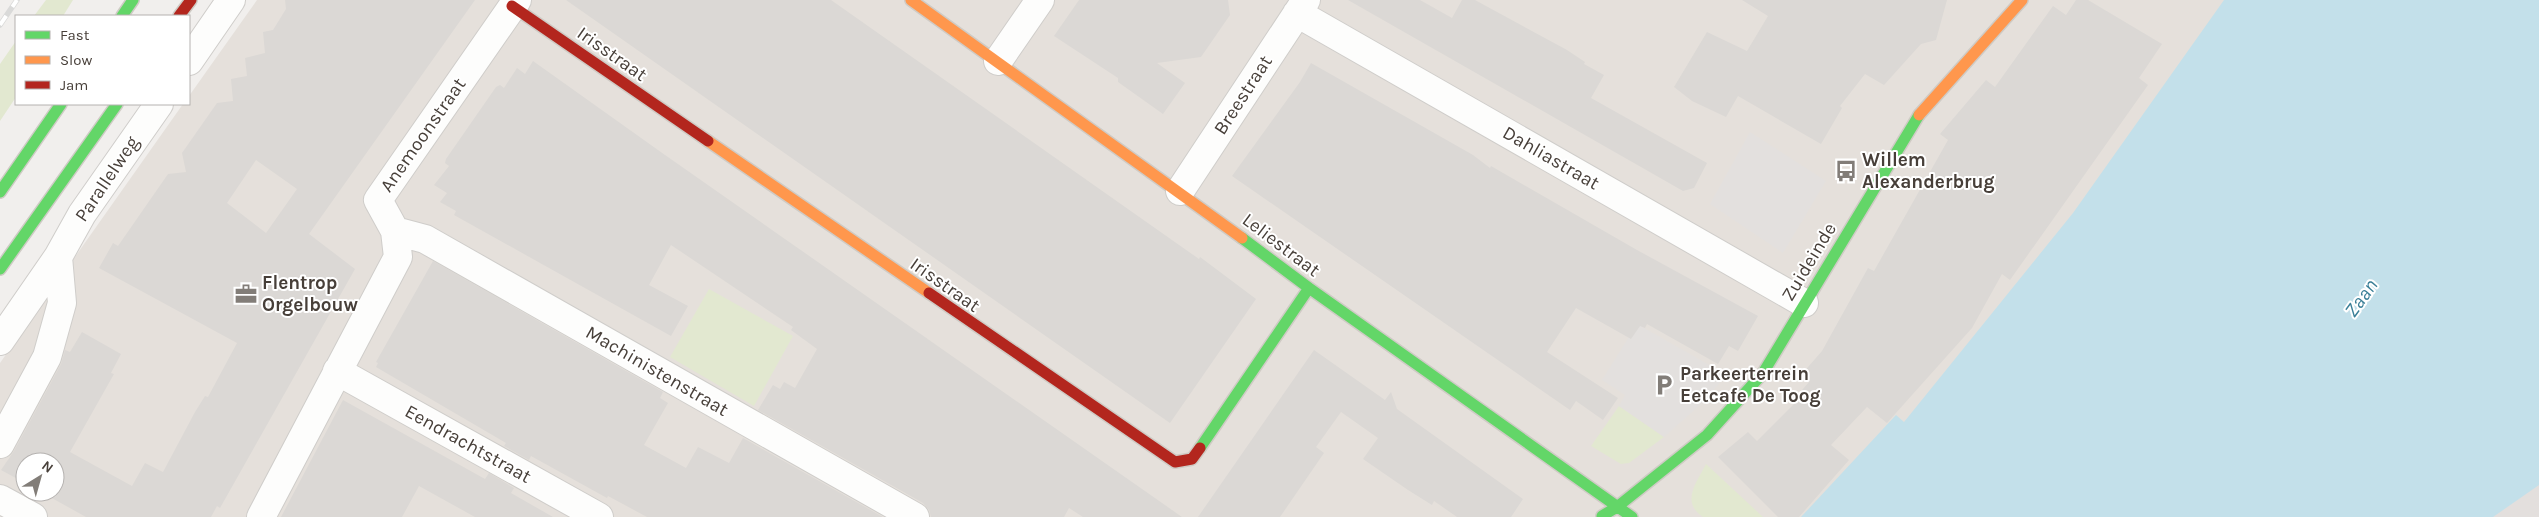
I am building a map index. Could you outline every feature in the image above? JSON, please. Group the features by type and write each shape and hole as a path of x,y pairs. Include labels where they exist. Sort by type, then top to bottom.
{"street":[{"path":"123,15 133,0"},
{"path":"180,15 191,0"},
{"path":"190,60 231,0"},
{"name":"Leliestraat","path":"911,0 1180,191 1308,288 1632,517"},
{"path":"998,61 1040,0"},
{"name":"Zuideinde","path":"1601,517 1617,508 1716,426 1763,374 1916,118 2022,0"},
{"name":"Anemoonstraat","path":"261,517 398,257 395,232 378,200 514,3"},
{"name":"Irisstraat","path":"514,3 1174,462 1184,462 1192,458 1308,288"},
{"name":"Dahliastraat","path":"1302,6 1804,303"},
{"name":"Breestraat","path":"1180,191 1302,6"},
{"path":"0,192 61,105"},
{"path":"0,269 116,105"},
{"name":"Parallelweg","path":"0,342 58,256 82,214 158,105"},
{"name":"Machinistenstraat","path":"395,232 425,239 915,517"},
{"path":"0,444 47,356 62,303 58,256"},
{"name":"Eendrachtstraat","path":"337,371 599,517"},
{"path":"0,499 33,517"}],"shaded area":[{"path":"257,0 2539,0 2476,517 0,517 0,363 182,105 190,105 190,95"},
{"path":"1750,132 1826,181 1783,253 1710,204"},
{"name":"Parkeerterrein Eetcafe De Toog","path":"1637,324 1727,375 1699,406 1664,437 1619,406 1625,395 1602,380"},
{"path":"2539,473 2539,517 2476,517"}],"green space":[{"path":"46,0 73,0 64,15 35,15"},
{"path":"15,42 15,98 0,121 0,64"},
{"path":"709,289 793,336 754,406 670,357"},
{"path":"1619,406 1664,437 1629,463 1621,464 1591,446"},
{"path":"1706,464 1763,517 1703,517 1696,511 1692,505 1692,492"}],"water":[{"name":"Zaan","path":"2224,0 2539,0 2539,485 2493,517 1801,517 1896,415 1904,422 2073,213"}],"building":[{"path":"285,0 475,0 309,234 355,269 220,508 217,506 211,517 86,517 59,502 65,502 65,452 15,452 15,478 1,470 14,451 61,364 65,350 70,352 82,332 121,354 111,373 114,374 70,452 132,486 145,463 163,472 195,412 205,396 208,397 237,343 99,268 113,243 118,246 168,174 186,172 182,153 217,103 233,101 231,79 247,76 245,58 265,53 263,32 273,30 286,9","holes":["256,160 297,189 266,233 227,203"]},
{"path":"566,0 831,0 1199,259 1200,257 1256,299 1170,423"},
{"path":"1079,0 1228,0 1230,15 1201,57 1157,63 1185,83 1163,114 1118,82 1118,78 1054,36"},
{"path":"1348,0 1420,0 1452,18 1462,0 1475,0 1567,50 1585,62 1584,64 1604,75 1591,98 1707,163 1694,188 1683,191"},
{"path":"1742,0 1947,0 1936,40 1921,44 1884,85 1865,74 1840,106 1842,108 1821,144 1738,96 1726,117 1692,101 1674,87 1707,32 1747,51 1768,16"},
{"path":"2076,0 2088,0 2162,44 2139,78 2148,85 2010,280 2002,274 1972,328 1887,423 1867,407 1831,445 1849,460 1799,517 1778,517 1718,457 1748,432 1757,441 1796,402 1798,399 1796,397 1809,382 1801,375 1822,351 1868,268 1874,271 1948,140 1940,134 1986,80 1995,87 2053,6 2066,15"},
{"path":"533,61 1182,517 1083,517 1069,508 1064,517 931,517 929,510 923,503 758,410 773,385 780,389 784,382 795,388 817,349 791,330 793,327 671,245 649,285 688,306 671,336 454,215 456,211 440,202 447,193 434,185 449,166 445,163 446,159 496,87 500,85 504,88 517,68 525,74"},
{"path":"1311,63 1473,155 1490,168 1491,166 1637,250 1758,316 1738,351 1729,346 1718,364 1647,324 1645,328 1640,326 1631,339 1576,308 1547,352 1618,398 1603,420 1576,401 1570,410 1232,176 1300,82"},
{"path":"433,261 663,392 660,398 668,403 644,445 686,468 698,447 729,463 743,438 883,517 647,517 608,496 607,498 531,456 529,460 504,446 506,443 376,367 378,363 376,362"},
{"path":"1314,350 1385,400 1391,392 1397,409 1523,499 1511,517 1457,517 1434,501 1432,505 1363,459 1378,438 1341,412 1316,447 1324,453 1280,517 1198,517"},
{"path":"343,400 485,479 489,473 514,488 511,493 553,517 475,517 419,486 402,517 281,517"}],"railway":[{"path":"0,25 17,0"}],"traffic: fast":[{"path":"123,15 133,0"},
{"path":"0,192 60,105"},
{"path":"0,269 116,105"},
{"path":"1602,516 1617,507 1707,435 1763,373 1919,115"},
{"path":"1242,238 1309,288 1632,517"},
{"path":"1200,448 1309,288"}],"traffic: slow":[{"path":"911,0 1242,238"},
{"path":"1919,115 2022,0"},
{"path":"708,141 929,293"}],"traffic: jam":[{"path":"180,15 191,0"},
{"path":"512,6 708,141"},
{"path":"929,293 1175,462 1192,459 1200,448"}],"place":[{"name":"Willem Alexanderbrug","path":"1846,171"},
{"name":"Flentrop Orgelbouw","path":"246,294"},
{"name":"Parkeerterrein Eetcafe De Toog","path":"1664,385"}]}
